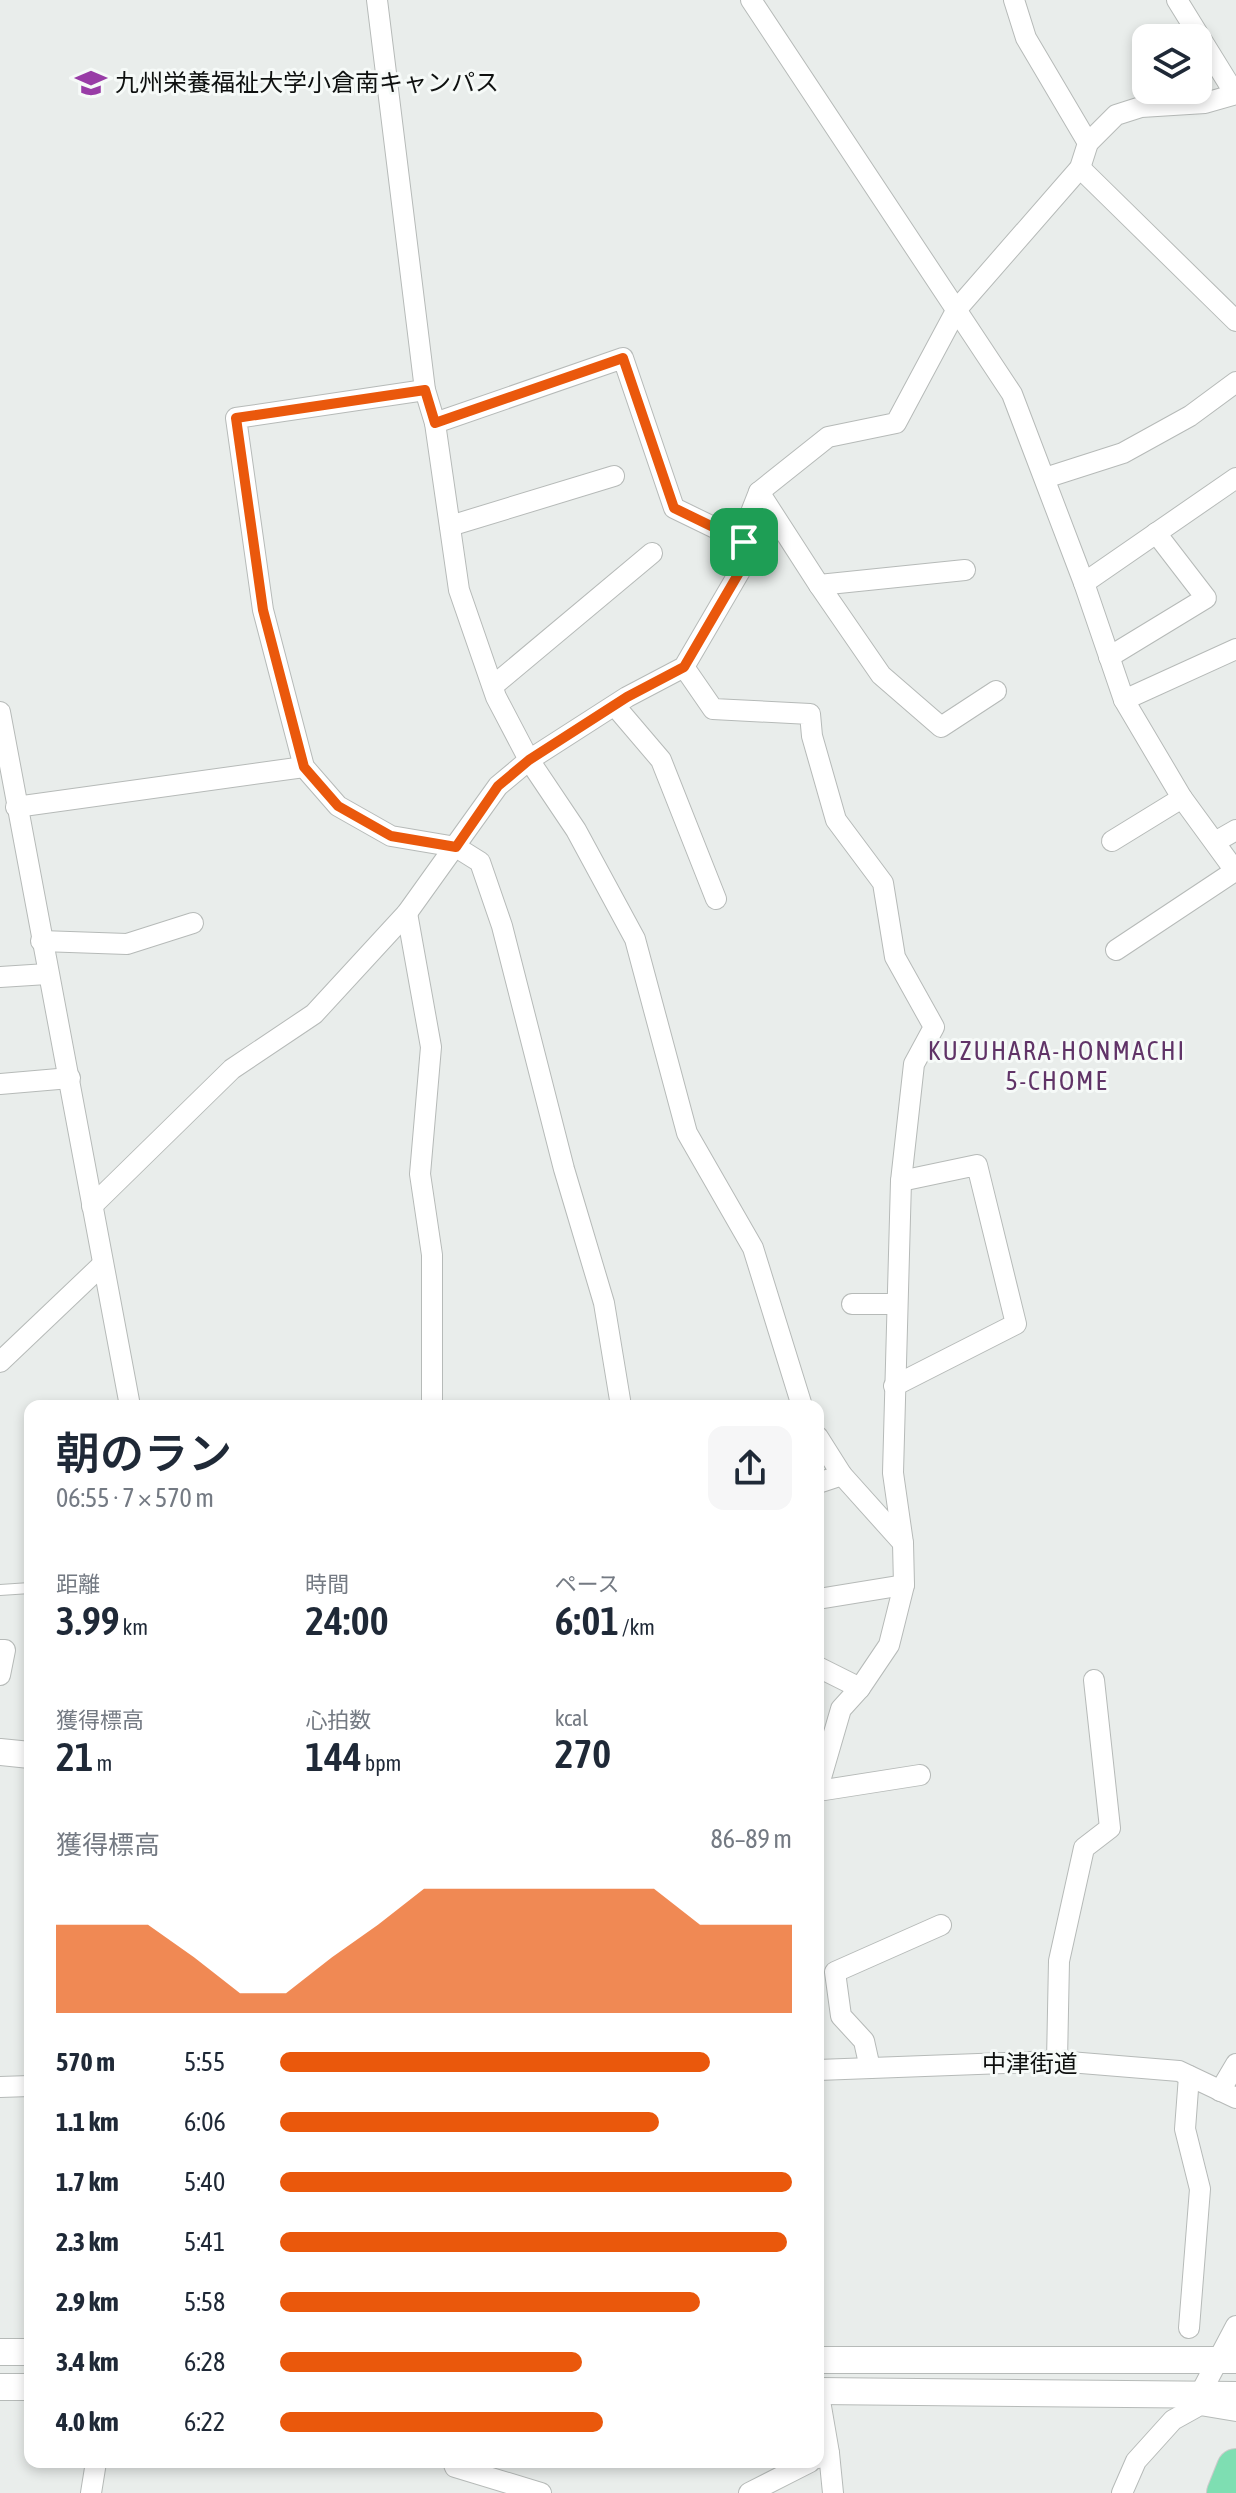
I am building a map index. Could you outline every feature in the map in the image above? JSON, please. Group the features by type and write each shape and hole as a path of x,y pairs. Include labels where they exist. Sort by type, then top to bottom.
{"highway":[{"path":"1226,2493 1236,2468"}],"street":[{"path":"377,0 425,390 435,423 459,590 493,686 529,760 576,830 635,939 687,1133 753,1248 800,1400"},
{"path":"751,0 1012,394 1084,583 1124,700 1182,798 1236,871 1116,950"},
{"path":"1014,0 1026,38 1088,143"},
{"path":"92,1206 232,1069 314,1014 407,913 498,786 529,760 684,667 740,571 746,525 759,492 828,437 896,423 957,309 1080,168 1088,143 1116,115 1141,107 1205,103 1236,94 1177,0"},
{"path":"1080,168 1236,321"},
{"path":"435,423 623,358 674,508 744,542"},
{"path":"1045,478 1123,453 1190,416 1236,382"},
{"path":"425,390 236,418 263,610 304,767 338,806 391,836 456,847 480,862 502,926 564,1169 604,1303 620,1400"},
{"path":"450,526 614,476"},
{"path":"1084,583 1236,478"},
{"path":"759,492 881,675 941,727 996,691"},
{"path":"1109,657 1206,598 1156,533"},
{"path":"493,686 652,553"},
{"path":"819,585 965,570"},
{"path":"1124,700 1236,649"},
{"path":"684,667 713,709 810,714 812,736 836,820 883,883 895,957 934,1027 914,1064 901,1181 893,1473 903,1543 904,1585 889,1645 860,1688 841,1709 824,1769"},
{"path":"615,706 661,760 716,899"},
{"path":"0,712 129,1400"},
{"path":"16,807 304,767"},
{"path":"1112,841 1182,798"},
{"path":"1215,842 1236,830"},
{"path":"407,913 431,1047 420,1174 432,1255 432,1400"},
{"path":"41,941 127,944 193,923"},
{"path":"0,977 47,974"},
{"path":"0,1084 70,1078"},
{"path":"894,1386 1016,1324 977,1165 901,1181"},
{"path":"0,1362 102,1265"},
{"path":"852,1304 897,1304"},
{"path":"824,1446 842,1475 903,1543"},
{"path":"824,1481 842,1475"},
{"path":"824,1598 904,1585"},
{"path":"0,1650 5,1650 0,1675"},
{"path":"824,1670 860,1688"},
{"path":"1057,2061 1059,1961 1084,1848 1110,1828 1094,1680"},
{"path":"0,1752 24,1754"},
{"path":"824,1789 920,1775"},
{"path":"870,2068 864,2041 841,2016 835,1972 941,1925"},
{"name":"中津街道","path":"824,2070 1057,2061 1179,2071 1228,2094"},
{"path":"1228,2094 1236,2064"},
{"path":"1189,2076 1185,2129 1200,2189 1189,2328"},
{"path":"0,2087 24,2086"},
{"path":"1122,2493 1136,2461 1173,2420 1200,2401 1226,2360 1236,2326"},
{"path":"0,2352 24,2352"},
{"path":"824,2360 1226,2360"},
{"path":"0,2387 24,2387"},
{"path":"824,2390 1200,2401 1236,2395"},
{"path":"1200,2401 1236,2411"},
{"path":"91,2493 95,2468"},
{"path":"458,2468 541,2493"},
{"path":"749,2493 799,2468"},
{"path":"823,2468 833,2493"}],"lane":[{"path":"0,1590 24,1588"}],"place":[{"name":"九州栄養福祉大学小倉南キャンパス","path":"91,83"}],"district":[{"name":"KUZUHARA-HONMACHI 5-CHOME","path":"1057,1066"}],"route":[{"path":"623,358 674,508 744,542 740,571 684,667 627,697 529,760 498,786 456,847 391,836 338,806 304,767 263,610 236,418 425,390 435,423 623,358"}]}
